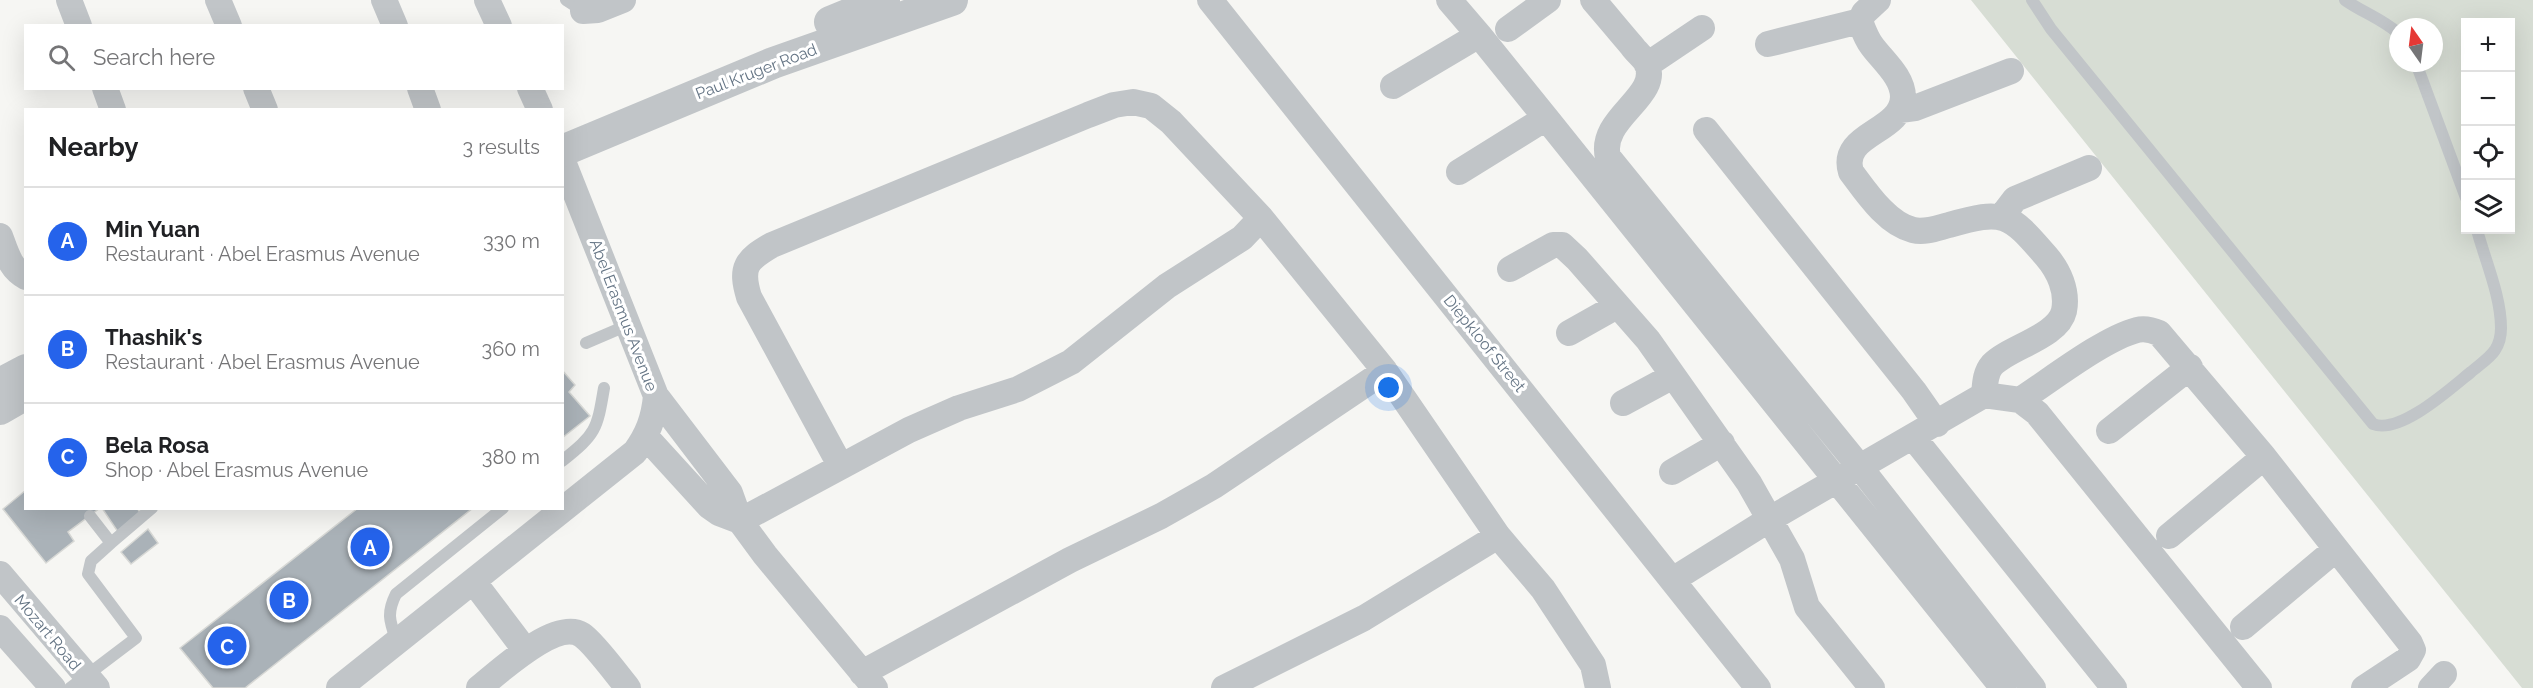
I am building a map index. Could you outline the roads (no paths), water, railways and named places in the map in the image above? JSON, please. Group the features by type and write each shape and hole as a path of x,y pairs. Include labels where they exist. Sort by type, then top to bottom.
{"street":[{"path":"69,0 78,24"},
{"path":"218,0 228,24"},
{"path":"384,0 393,24"},
{"path":"487,0 498,24"},
{"path":"574,5 598,10 623,0"},
{"name":"Paul Kruger Road","path":"564,131 884,0"},
{"name":"Paul Kruger Road","path":"564,150 773,63 952,0"},
{"name":"Diepkloof Street","path":"1210,0 1674,579 1758,688"},
{"path":"1449,0 1479,34 2003,688"},
{"path":"1508,29 1548,0"},
{"path":"1593,0 1647,65 1648,81 1643,91 1608,135 1605,146 1608,157 1859,466 2033,688"},
{"path":"1768,44 1860,21 1864,13 1878,0"},
{"path":"1860,21 1872,45 1897,79 1903,96 1900,110 1892,120 1852,150 1849,164 1851,172 1864,190 1896,223 1913,230 1931,230 1987,215 2002,216 2019,227 2051,262 2066,296 2064,314 2052,327 1992,365 1986,376 1984,395"},
{"path":"1647,65 1702,28"},
{"path":"1393,86 1479,34"},
{"path":"1900,110 1915,108 2011,71"},
{"path":"106,90 112,108"},
{"path":"257,90 264,108"},
{"path":"421,90 427,108"},
{"path":"531,90 539,108"},
{"path":"840,465 749,297 744,282 749,260 758,253 1114,105 1133,102 1151,106 1171,122 1261,218 1385,371 1498,536 1543,589 1593,665 1598,688"},
{"path":"1459,172 1546,118"},
{"path":"1706,130 1914,391 1937,424"},
{"name":"Abel Erasmus Avenue","path":"564,164 656,396 654,417 646,437 635,452 564,509"},
{"path":"2002,216 2015,199 2089,168"},
{"path":"740,521 840,465 909,430 959,408 1018,389 1071,362 1167,286 1242,238 1261,218"},
{"path":"0,236 10,262 17,272 24,276"},
{"path":"1510,269 1553,245 1562,245 1648,340 1722,443 1770,519 1792,560 1807,607 1872,688"},
{"path":"1569,333 1617,306"},
{"path":"2020,400 2114,339 2138,330 2150,329 2159,333 2264,457 2410,644 2413,650 2408,659 2364,688"},
{"path":"2109,431 2190,368"},
{"path":"656,396 730,493 740,521 765,555 868,680 1070,560 1161,516 1214,486 1385,371"},
{"path":"10,402 24,374"},
{"path":"1623,403 1673,376"},
{"path":"1674,579 1770,519 1838,481 1859,466 1937,424 1984,395 2020,400 2037,412 2259,688"},
{"path":"646,437 709,506 719,513 740,521"},
{"path":"1913,437 2114,688"},
{"path":"1672,472 1722,443"},
{"path":"2169,536 2264,457"},
{"name":"Abel Erasmus Avenue","path":"339,688 562,510"},
{"path":"1224,688 1364,618 1498,536"},
{"path":"2243,627 2336,549"},
{"name":"Mozart Road","path":"0,574 84,684"},
{"path":"473,581 526,651"},
{"name":"Mozart Road","path":"0,628 53,688"},
{"path":"478,688 526,651 556,633 570,630 582,635 628,688"}],"lane":[{"path":"2032,0 2051,29 2373,424 2378,426 2389,424 2406,418 2427,406 2494,352 2498,345 2501,328 2498,308 2478,234"},
{"path":"2345,0 2389,25"},
{"path":"2419,72 2461,184"},
{"path":"586,343 628,325"},
{"path":"564,459 589,440 599,419 604,388"},
{"path":"84,684 136,638 88,574 91,561 150,510"},
{"path":"397,642 389,618 390,604 396,594 501,510"},
{"path":"90,516 111,543"}],"place":[{"name":"Min Yuan","path":"370,547"},
{"name":"Thashik's","path":"289,600"},
{"name":"Bela Rosa","path":"227,646"}]}
